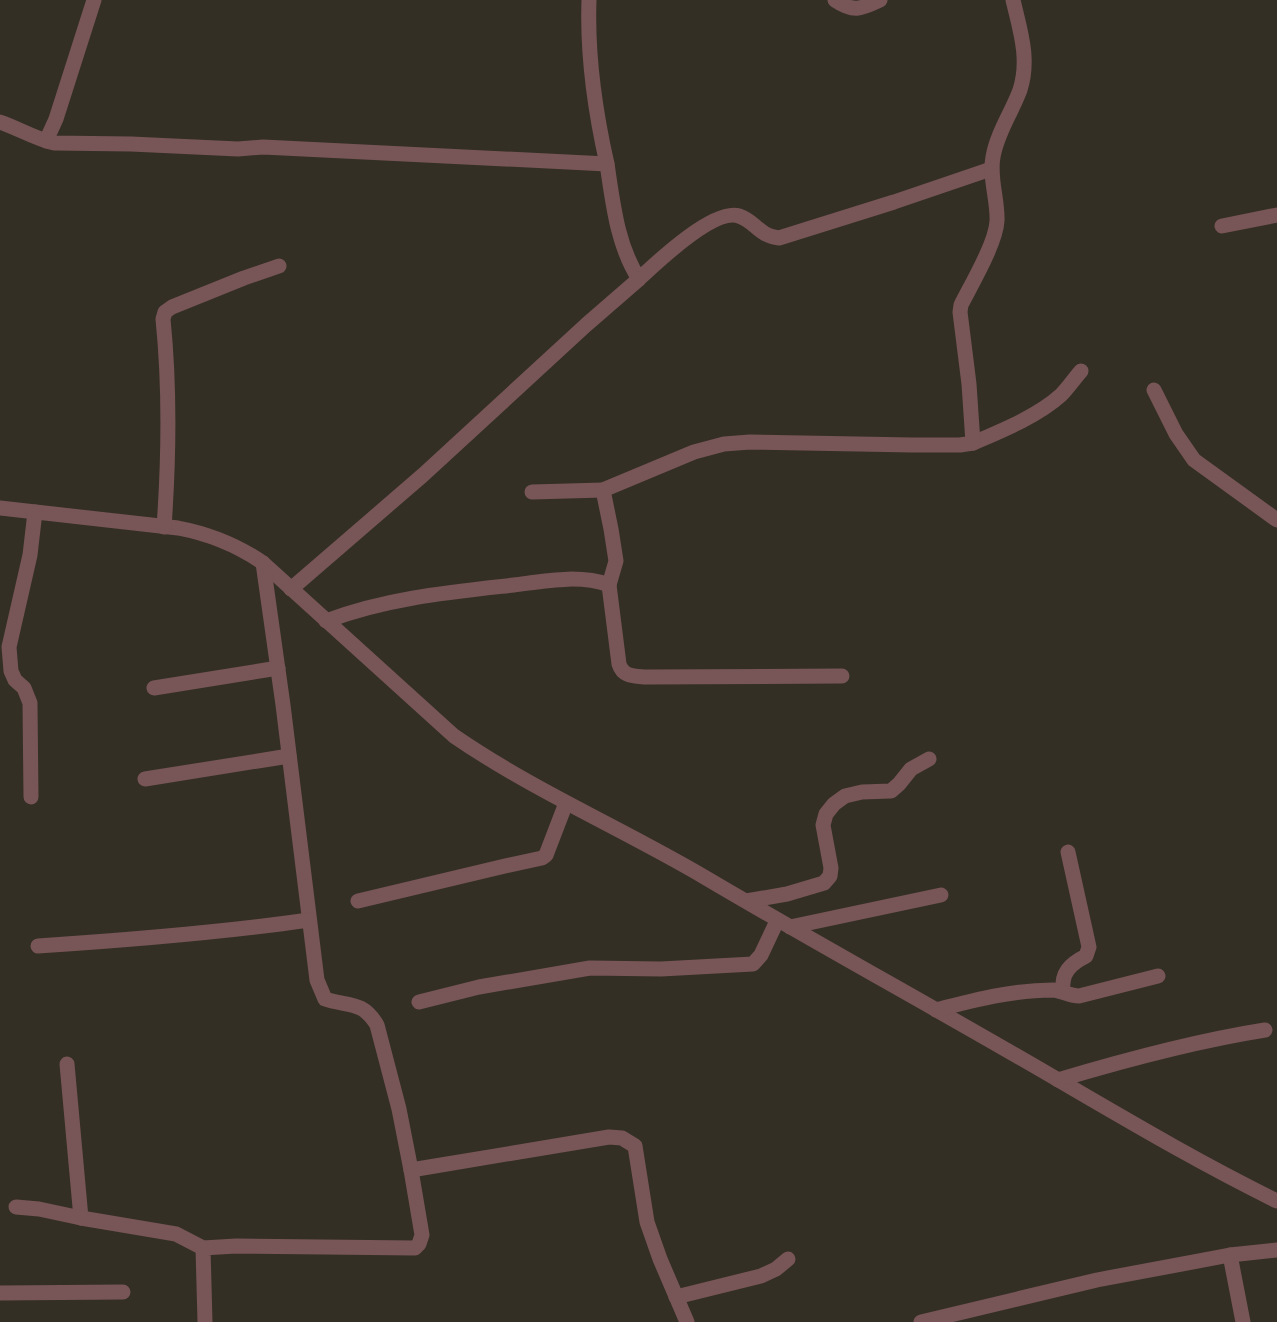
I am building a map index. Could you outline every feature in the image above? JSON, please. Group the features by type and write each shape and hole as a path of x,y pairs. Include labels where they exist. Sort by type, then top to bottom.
{"street":[{"path":"46,141 56,119 94,0"},
{"path":"589,0 592,72 600,132 615,216 626,255 639,279"},
{"path":"835,0 851,9 860,9 880,0"},
{"path":"973,443 969,384 960,312 961,305 989,247 996,226 997,220 991,169 995,149 1020,90 1025,70 1024,48 1013,0"},
{"path":"0,122 46,141 65,143 238,149 263,147 607,164"},
{"path":"291,589 430,469 586,325 682,241 702,228 724,217 740,216 768,237 779,238 991,169"},
{"path":"1222,226 1277,215"},
{"path":"164,527 168,446 165,312 172,307 279,266"},
{"path":"532,492 603,490 694,452 724,444 750,442 960,445 973,443 997,433 1044,407 1061,394 1081,371"},
{"path":"1154,390 1176,434 1194,460 1277,520"},
{"path":"603,490 616,561 609,585 619,664 621,670 626,674 646,677 842,676"},
{"path":"0,508 198,532 217,538 247,552 264,563 454,736 481,754 566,803 674,859 783,924 1197,1160 1277,1201"},
{"path":"31,797 30,703 24,688 14,680 9,661 9,648 30,555 35,512"},
{"path":"16,1207 39,1209 176,1234 203,1248 236,1246 415,1248 419,1244 422,1235 412,1170 399,1108 377,1025 371,1015 362,1008 334,1002 325,998 321,993 317,980 264,563"},
{"path":"326,621 354,610 493,587 567,579 598,580 609,585"},
{"path":"154,688 278,668"},
{"path":"145,779 289,756"},
{"path":"746,901 787,894 827,881 831,868 823,825 826,814 834,804 845,796 862,792 891,791 911,769 929,759"},
{"path":"358,901 542,858 546,855 566,803"},
{"path":"1063,991 1062,982 1068,968 1086,956 1089,947 1068,852"},
{"path":"419,1002 480,987 590,968 661,970 753,964 783,924 941,896"},
{"path":"38,946 149,938 252,928 309,920"},
{"path":"936,1010 981,998 1018,992 1063,991 1073,996 1079,996 1158,976"},
{"path":"1058,1080 1219,1038 1265,1030"},
{"path":"67,1064 81,1218"},
{"path":"412,1170 609,1137 628,1140 635,1146 637,1152 647,1222 660,1259 687,1322"},
{"path":"203,1248 205,1322"},
{"path":"920,1322 982,1315 1097,1280 1230,1254 1277,1250"},
{"path":"1230,1254 1244,1322"},
{"path":"676,1297 761,1276 776,1269 788,1259"},
{"path":"0,1293 123,1292"}]}
